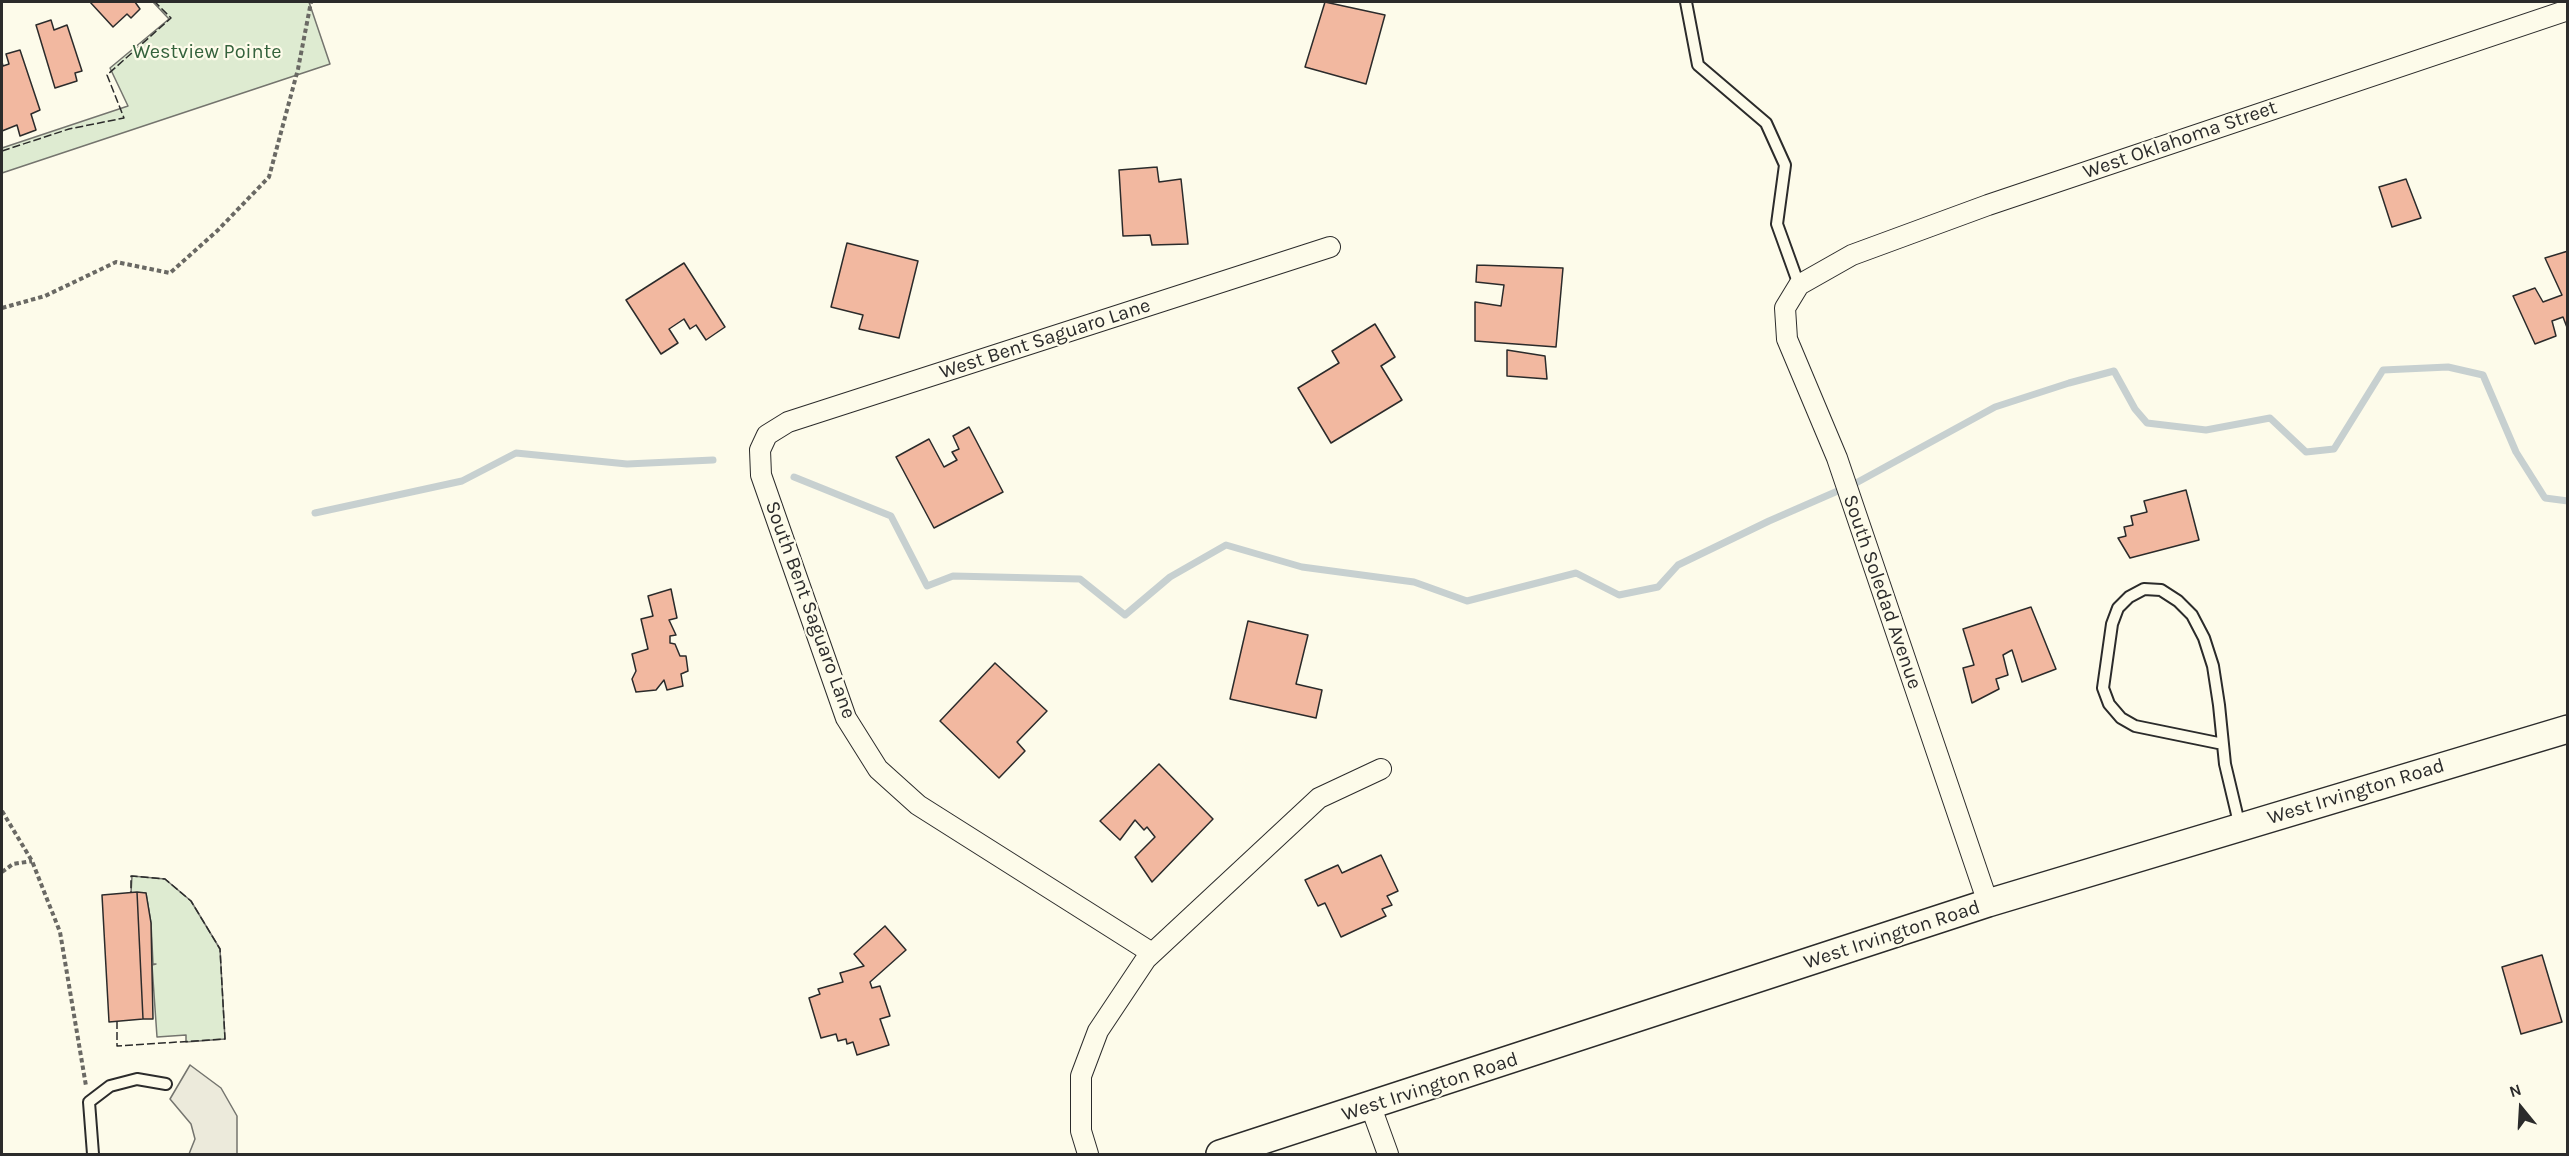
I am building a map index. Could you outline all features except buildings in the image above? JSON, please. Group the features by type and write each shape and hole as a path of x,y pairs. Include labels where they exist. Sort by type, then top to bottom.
{"main road":[{"name":"West Irvington Road","path":"1220,1155 1988,903 2568,729"}],"street":[{"name":"West Oklahoma Street","path":"1799,285 1852,255 1988,205 2568,10"},
{"name":"West Bent Saguaro Lane","path":"764,440 788,422 1330,247"},
{"name":"South Soledad Avenue","path":"1799,285 1785,308 1787,339 1837,458 1988,903"},
{"name":"South Bent Saguaro Lane","path":"764,440 759,462 765,485 846,718 878,769 918,806 1152,953"},
{"path":"1089,1155 1081,1131 1081,1076 1098,1031 1152,953 1319,798 1381,770"},
{"path":"1371,1107 1388,1155"}],"lane":[{"path":"1686,2 1698,65 1766,123 1785,165 1777,224 1799,285"},
{"path":"2223,744 2134,726 2121,718 2109,704 2103,688 2112,624 2118,608 2129,597 2144,589 2161,590 2178,601 2192,615 2204,638 2213,666 2223,744 2240,827"},
{"path":"93,1155 89,1102 110,1086 137,1079 166,1084"}],"path":[{"path":"2,308 45,296 116,262 170,273 218,230 269,177 298,69 311,2"},
{"path":"2,811 32,861 60,932 89,1102"},
{"path":"2,872 13,864 32,861"}],"green space":[{"name":"Westview Pointe","path":"153,2 309,2 330,64 2,173 2,148 128,106 110,68 169,19"},
{"path":"132,876 165,879 191,901 220,949 225,1039 186,1042 186,1035 157,1037 152,965 156,964 153,964 151,923 146,893 131,893"}],"shaded area":[{"path":"190,1065 221,1088 237,1116 237,1154 189,1154 195,1139 191,1124 170,1099"}],"waterway":[{"path":"794,477 891,516 927,586 953,576 1080,579 1125,615 1170,577 1226,545 1302,567 1414,582 1467,601 1576,573 1619,595 1658,587 1678,565 1769,521 1856,483 1995,407 2114,371 2135,409 2147,423 2206,430 2270,418 2306,452 2334,449 2383,370 2448,367 2483,375 2516,452 2545,498 2568,501"},
{"path":"315,513 462,481 516,453 627,464 713,460"}],"fence":[{"path":"2,151 69,129 124,118 107,75 171,18 155,2"},
{"path":"117,1021 117,1046 225,1039 220,949 191,901 165,879 131,876 131,893"}]}
